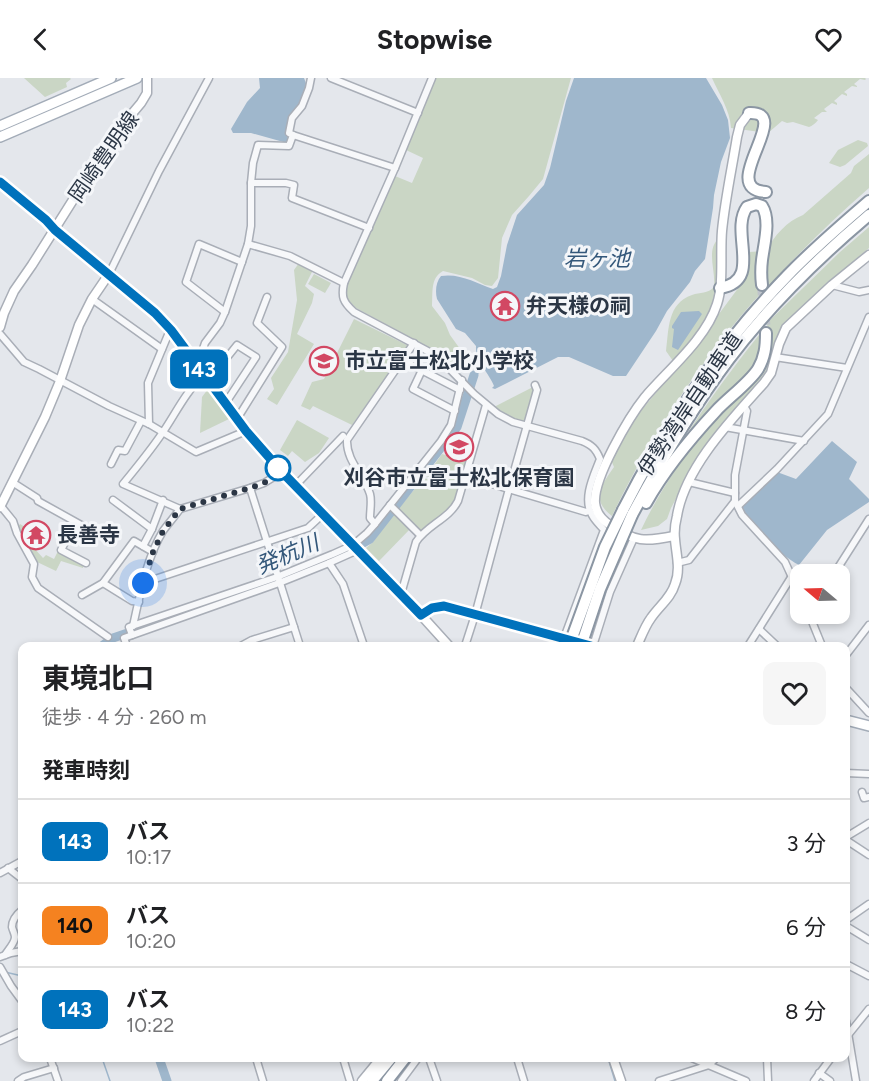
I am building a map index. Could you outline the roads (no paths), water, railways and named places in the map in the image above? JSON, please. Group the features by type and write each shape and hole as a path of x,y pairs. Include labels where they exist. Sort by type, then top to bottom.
{"highway":[{"path":"749,113 758,114 764,124 762,137 748,174 749,183 763,189"},
{"path":"787,276 821,237 869,194"},
{"name":"伊勢湾岸自動車道","path":"588,642 604,579 631,514 641,474 661,439 703,378 748,320 787,276 869,201"},
{"path":"720,288 736,283 741,275 743,265 742,218 747,207 756,204 762,206 765,212 766,237 762,260 762,285"},
{"name":"伊勢湾岸自動車道","path":"565,642 606,548 631,514 671,445 729,359 802,277 869,215"},
{"path":"631,514 717,409 756,373 763,359 766,333"},
{"path":"372,1081 388,1062"},
{"path":"387,1081 402,1062"}],"main road":[{"path":"0,126 111,78"},
{"path":"0,137 137,78"},
{"path":"0,182 155,313 171,330 246,431 282,472 421,615 432,608 444,606 558,642"},
{"path":"850,721 869,726"}],"street":[{"name":"岡崎豊明線","path":"0,327 14,291 120,128 147,93 147,78"},
{"path":"108,637 38,588 32,577 33,564 13,521 0,506 45,417 79,325 92,299 109,274 159,171 209,78"},
{"path":"197,366 205,343 225,312 248,244 251,226 253,163 258,145 290,146 292,135 289,133 292,118 302,106 311,78"},
{"path":"331,78 418,113"},
{"path":"432,78 341,293 345,304 354,312 437,356 486,405 513,422 582,441 592,446 600,459 588,495 588,504 597,523 604,531 565,642"},
{"path":"674,536 652,541 633,538 621,532 600,516 595,506 597,485 615,445 645,397 689,349 710,320 717,305 720,288 722,230 735,148 740,125 749,113"},
{"path":"292,135 395,168"},
{"path":"251,183 294,185 292,198 369,228"},
{"path":"225,312 186,282 195,254 199,244 242,262"},
{"path":"248,244 290,256 344,283"},
{"path":"639,642 651,617 674,588 678,570 674,536 678,512 689,482 712,442 771,373 778,344 786,328 832,285 869,255"},
{"path":"832,285 859,292 869,290"},
{"path":"237,419 282,347 257,323 267,297"},
{"path":"92,299 162,349"},
{"path":"677,563 689,560 736,504 777,469 828,414 869,317"},
{"path":"149,424 148,383 171,330"},
{"path":"0,334 24,362 149,424 196,452 246,431"},
{"path":"375,524 370,518 371,496 346,449 347,440 414,343"},
{"path":"214,389 221,376 225,360 237,345 256,357 225,404"},
{"path":"775,357 847,368"},
{"path":"402,360 460,390"},
{"path":"422,370 413,389 454,411"},
{"path":"180,509 123,484 164,432 177,409 204,375"},
{"path":"131,627 330,563 358,550 368,533 441,441 451,425 462,380"},
{"path":"466,642 537,390 535,385"},
{"path":"401,594 420,535 454,508 458,501 486,405"},
{"path":"744,406 747,411 735,476 736,504 742,515 785,562 790,572"},
{"path":"111,464 118,450 125,451 141,421"},
{"path":"725,427 804,441"},
{"path":"296,485 343,436"},
{"path":"132,635 131,627 153,552 163,531 180,509 264,483 282,472"},
{"path":"465,476 586,512 590,511"},
{"path":"12,482 37,498 38,501 92,531"},
{"path":"689,482 735,493"},
{"path":"250,488 299,642"},
{"path":"113,500 152,529"},
{"path":"143,546 163,500"},
{"path":"390,505 420,535"},
{"path":"143,583 308,528 323,514"},
{"path":"840,564 869,519"},
{"path":"69,535 61,550 86,563"},
{"path":"588,642 633,538"},
{"path":"81,595 103,583 134,541 153,552"},
{"path":"126,642 124,638 358,550"},
{"path":"330,563 343,584 363,642"},
{"path":"751,642 790,579"},
{"path":"103,583 132,601 139,602"},
{"path":"421,615 445,642"},
{"path":"812,624 820,642"},
{"path":"850,650 869,625"},
{"path":"248,642 294,627"},
{"path":"759,629 773,642"},
{"path":"850,692 869,713"},
{"path":"850,773 869,774"},
{"path":"862,792 864,798 869,797"},
{"path":"850,836 869,823"},
{"path":"850,842 869,855"},
{"path":"0,873 18,863"},
{"path":"8,868 18,876"},
{"path":"850,917 869,904"},
{"path":"3,956 14,941 12,928 18,913"},
{"path":"850,928 869,940"},
{"path":"3,956 18,952"},
{"path":"850,966 869,976"},
{"path":"0,967 18,996"},
{"path":"850,1032 869,1009"},
{"path":"0,1041 18,1033"},
{"path":"850,1051 856,1081"},
{"path":"52,1062 58,1081"},
{"path":"257,1062 263,1081"},
{"path":"344,1062 350,1081"},
{"path":"362,1081 378,1062"},
{"path":"400,1081 415,1062"},
{"path":"430,1062 437,1081"},
{"path":"518,1062 524,1081"},
{"path":"614,1062 621,1081"},
{"path":"702,1062 746,1081"},
{"path":"659,1081 710,1065 713,1062"},
{"path":"767,1062 768,1081"},
{"path":"814,1081 828,1062"},
{"path":"18,1081 54,1068"},
{"path":"819,1073 830,1081"}],"water":[{"path":"259,78 304,78 307,86 300,105 291,116 286,135 289,139 287,143 251,133 233,133 231,129 247,102 260,88"},
{"name":"岩ヶ池","path":"574,78 706,78 728,120 730,138 721,162 714,195 705,259 667,311 626,376 613,376 569,357 558,357 495,389 492,388 494,386 492,381 480,362 476,346 465,333 456,329 437,299 437,284 441,276 448,275 468,279 493,289 497,287 517,215 544,185"},
{"path":"699,311 702,314 678,350 672,347 674,329 672,326 681,312"},
{"path":"832,441 857,462 849,479 869,499 869,502 827,530 800,564 791,561 766,539 751,522 741,505 777,472 796,479"}],"waterway":[{"path":"474,375 483,370"},
{"name":"発杭川","path":"289,576 349,551 370,539 457,427 474,375"},
{"name":"発杭川","path":"108,642 113,638 183,614"},
{"path":"5,972 18,975"},
{"path":"103,1062 110,1081"},
{"name":"発杭川","path":"160,1062 167,1081"},
{"path":"609,1062 615,1081"}],"tunnel":[{"path":"762,285 766,333"}],"place":[{"name":"弁天様の祠","path":"505,306"},
{"name":"市立富士松北小学校","path":"324,361"},
{"name":"刈谷市立富士松北保育園","path":"459,447"},
{"name":"長善寺","path":"36,535"}]}
